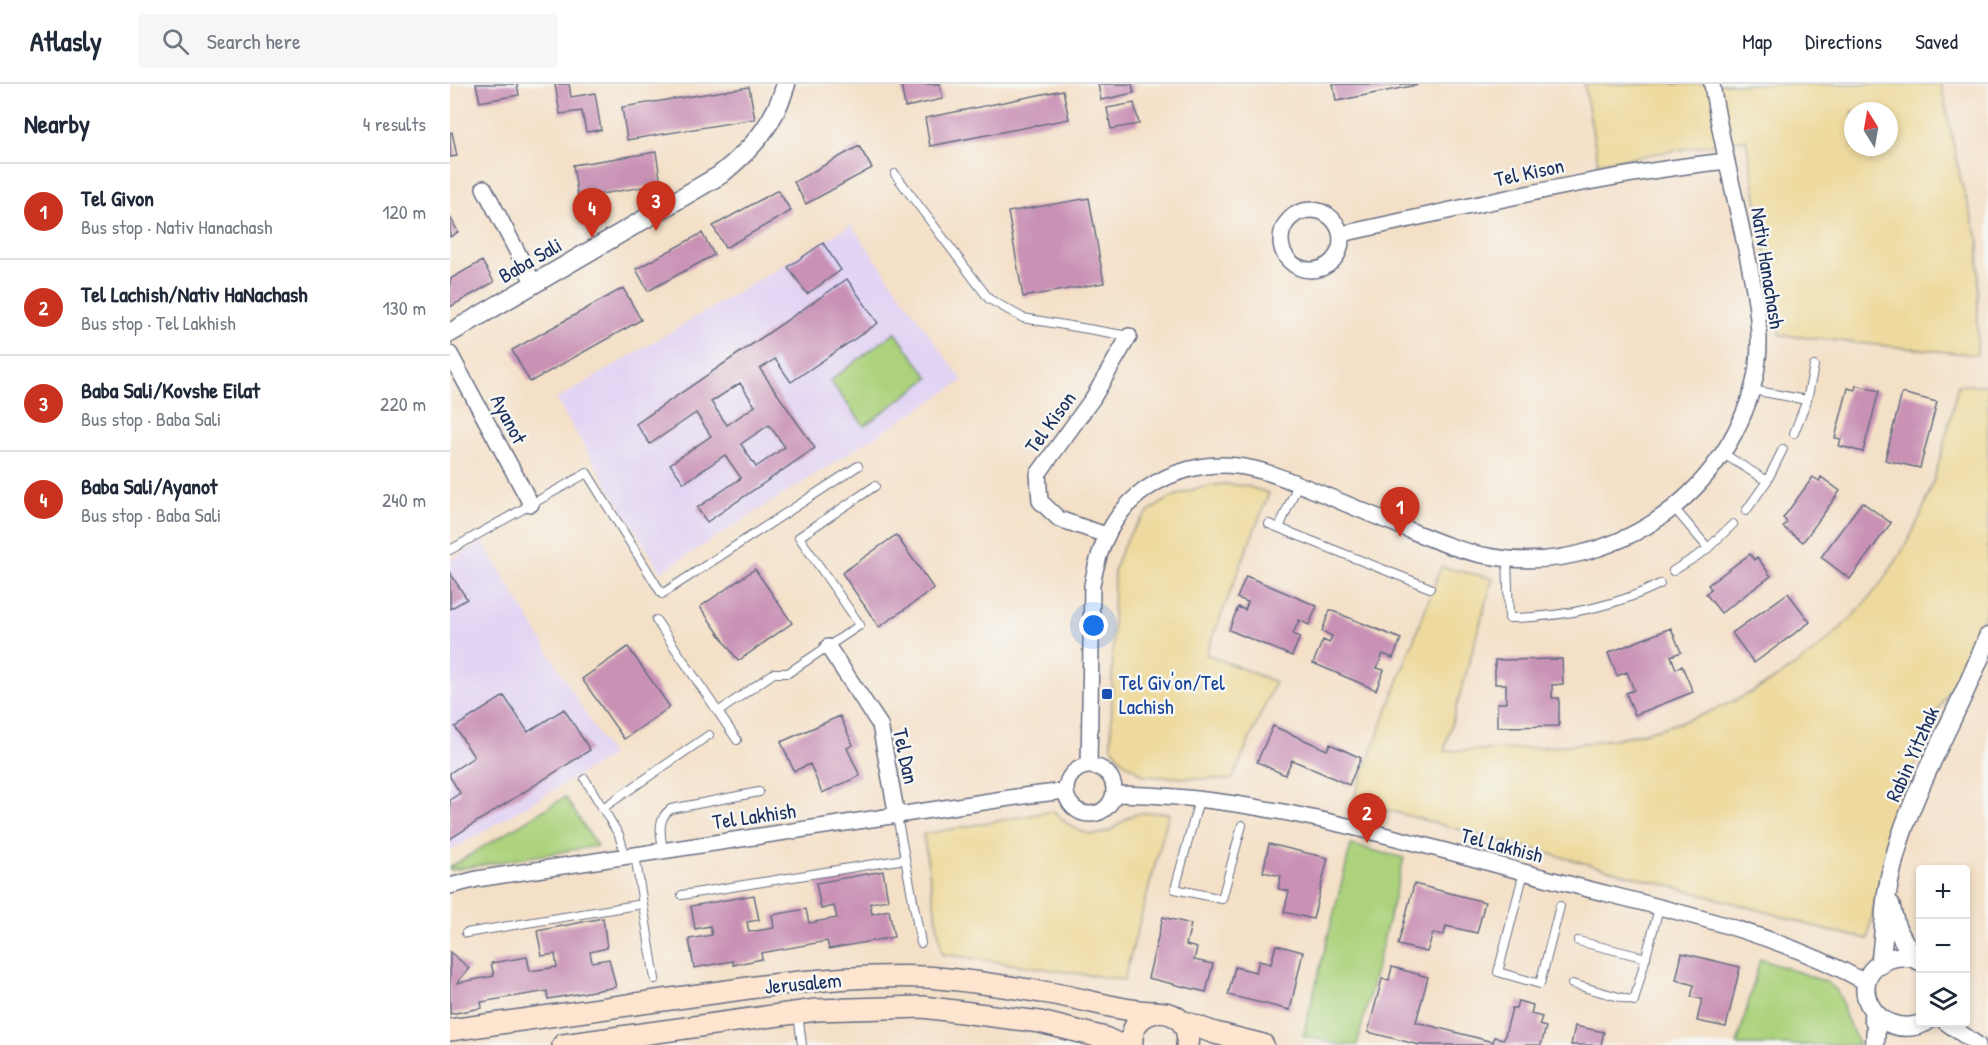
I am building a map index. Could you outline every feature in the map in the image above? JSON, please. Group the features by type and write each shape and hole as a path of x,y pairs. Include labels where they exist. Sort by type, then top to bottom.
{"main road":[{"name":"Jerusalem","path":"450,1030 813,980 925,977 1045,992 1137,1011 1165,1012 1181,1021"},
{"name":"Jerusalem","path":"563,1045 798,1012 923,1007 1040,1022 1106,1038 1120,1045"},
{"path":"1132,1045 1133,1030 1138,1021 1155,1012"},
{"path":"1181,1021 1186,1029 1187,1045"},
{"path":"1181,1021 1215,1033 1263,1045"}],"street":[{"name":"Baba Sali","path":"450,333 720,175 734,164 772,120 786,84"},
{"name":"Nativ Hanachash","path":"1089,766 1092,585 1097,559 1106,535 1119,513 1137,495 1158,481 1182,471 1208,466 1236,466 1266,472 1435,541 1488,556 1539,560 1588,552 1634,535 1674,508 1708,475 1734,435 1752,390 1759,342 1755,291 1712,84"},
{"name":"Tel Kison","path":"1341,234 1578,184 1664,168 1727,161"},
{"path":"484,188 534,284"},
{"name":"Tel Kison","path":"1106,535 1059,519 1040,501 1038,474 1093,398 1129,336"},
{"name":"Ayanot","path":"450,354 531,504"},
{"name":"Rabin Yitzhak","path":"1880,965 1890,873 1901,837 1923,780 1988,637"},
{"name":"Tel Dan","path":"828,646 879,725 897,816"},
{"path":"1089,766 1106,772 1114,786 1112,801 1105,809 1094,814 1087,814 1073,808 1065,791 1072,774 1081,767 1089,766"},
{"name":"Tel Lakhish","path":"450,886 477,879 1065,791"},
{"name":"Tel Lakhish","path":"1114,794 1159,794 1200,798 1336,823 1768,938 1824,961 1867,983"},
{"path":"1887,893 1896,927 1916,958"},
{"path":"1875,1045 1875,1025 1866,1001 1867,983 1872,973 1880,965 1895,957 1916,960"},
{"path":"1873,1017 1882,1024 1898,1030 1917,1027"},
{"path":"1909,1045 1913,1035 1922,1027"},
{"path":"1951,1027 1978,1045"}],"lane":[{"path":"896,174 989,299 1023,318 1129,336"},
{"path":"1794,433 1807,400 1814,366"},
{"path":"1752,390 1807,400"},
{"path":"1746,511 1767,481 1783,449"},
{"path":"1722,453 1767,481"},
{"path":"450,550 587,473 662,594 858,466"},
{"path":"1280,528 1298,484"},
{"path":"718,712 774,673 788,673 860,625 799,537 875,486"},
{"path":"1674,508 1708,548"},
{"path":"1269,524 1430,588"},
{"path":"1673,572 1708,548 1733,524"},
{"path":"1507,558 1509,618 1562,615 1593,609 1627,599 1660,584"},
{"path":"656,620 738,740"},
{"path":"603,808 709,735"},
{"path":"585,779 631,856 643,904 655,979"},
{"path":"663,851 661,823 664,814 671,809 759,792"},
{"path":"1200,798 1175,889 1222,899 1242,825"},
{"path":"897,816 921,943"},
{"path":"682,895 905,858"},
{"path":"1524,872 1498,972 1540,984 1560,906"},
{"path":"466,933 643,904"},
{"path":"1572,984 1634,1001 1659,908"},
{"path":"1578,941 1646,958"},
{"path":"798,1012 802,1045"}],"shaded area":[{"path":"851,225 963,381 661,572 556,400"},
{"path":"483,542 611,756 450,851 450,561"}],"green space":[{"path":"895,332 929,378 864,426 830,381"},
{"path":"565,797 597,846 450,870 450,867"},
{"path":"1351,845 1404,858 1357,1045 1340,1045 1303,1036"},
{"path":"1760,959 1827,982 1836,990 1842,1001 1845,1015 1859,1045 1737,1045"}],"sand":[{"path":"1584,84 1941,84 1961,181 1979,241 1977,355 1780,335 1746,139 1598,163"},
{"path":"1958,385 1988,385 1988,604 1977,635 1939,709 1911,776 1886,856 1868,939 1829,931 1767,912 1353,801 1441,567 1493,578 1444,751 1497,750 1585,743 1635,735 1683,721 1730,703 1773,680 1814,652 1851,618 1883,580 1910,537 1926,501 1939,463"},
{"path":"1224,484 1246,486 1269,493 1206,654 1275,682 1232,780 1145,776 1121,760 1111,745 1114,572 1120,552 1129,535 1153,509 1185,492"},
{"path":"1054,811 1066,823 1088,834 1104,833 1136,814 1169,813 1124,980 942,954 923,834"}],"building":[{"path":"476,84 517,84 519,95 480,102"},
{"path":"555,84 569,84 571,97 595,93 601,130 586,132 582,111 560,114"},
{"path":"901,84 940,84 943,99 905,107"},
{"path":"1098,84 1132,84 1134,93 1101,100"},
{"path":"1333,84 1417,84 1417,85 1336,101"},
{"path":"749,87 755,119 627,140 622,107"},
{"path":"1063,90 1069,119 930,146 925,118"},
{"path":"1134,103 1139,124 1111,129 1107,108"},
{"path":"452,132 457,156 450,157 450,133"},
{"path":"859,146 872,168 806,204 794,182"},
{"path":"656,152 661,184 578,198 573,165"},
{"path":"778,190 791,211 725,248 713,226"},
{"path":"1089,198 1104,283 1023,297 1008,212"},
{"path":"450,217 458,232 450,237"},
{"path":"702,233 714,255 648,291 636,269"},
{"path":"823,243 841,270 807,294 788,267"},
{"path":"482,261 494,282 450,307 450,279"},
{"path":"847,279 878,323 791,382 775,359 760,369 815,448 707,522 697,508 741,478 725,455 684,483 670,464 711,436 696,413 650,444 636,424","holes":["740,383 755,406 727,425 711,402","769,425 785,447 756,467 741,444"]},
{"path":"623,288 641,320 530,382 512,350"},
{"path":"1856,385 1879,391 1863,452 1839,446 1841,439 1835,438 1848,388 1855,390"},
{"path":"1902,393 1937,402 1920,468 1885,460"},
{"path":"1813,477 1819,481 1821,477 1840,491 1803,542 1783,527 1787,522 1783,518"},
{"path":"1862,502 1891,523 1850,579 1821,557"},
{"path":"896,535 934,589 879,627 842,573"},
{"path":"1750,554 1754,560 1757,557 1771,576 1721,613 1706,594 1711,589 1708,585"},
{"path":"755,569 792,623 738,661 700,607"},
{"path":"450,573 467,599 450,609"},
{"path":"1246,576 1317,606 1309,625 1299,620 1293,634 1300,637 1292,656 1229,630 1238,607 1245,610 1248,602 1237,598"},
{"path":"1788,593 1810,622 1754,663 1732,633"},
{"path":"1330,610 1401,639 1393,658 1383,654 1377,668 1384,670 1376,690 1313,663 1323,640 1329,643 1332,636 1322,631"},
{"path":"1671,628 1681,652 1671,656 1676,669 1682,666 1693,692 1635,715 1626,693 1634,690 1627,672 1617,676 1608,653"},
{"path":"628,647 670,707 624,739 582,679"},
{"path":"1562,659 1563,684 1552,685 1552,698 1559,698 1559,726 1497,727 1497,703 1506,703 1506,684 1495,684 1495,660"},
{"path":"504,696 528,732 564,709 590,750 450,839 450,800 460,793 450,773 474,757 455,727"},
{"path":"840,716 853,745 847,748 860,776 822,793 810,764 794,771 781,742"},
{"path":"1273,726 1327,750 1330,744 1361,758 1349,785 1292,760 1285,775 1257,762"},
{"path":"1269,844 1328,858 1313,919 1284,912 1289,891 1278,889 1281,876 1263,872"},
{"path":"883,871 888,900 870,903 872,914 889,910 894,937 829,949 827,941 761,953 762,959 733,965 733,961 694,968 689,939 712,935 710,926 695,929 691,906 754,895 759,920 747,922 749,932 774,928 772,915 806,909 809,923 837,918 834,906 821,909 816,883"},
{"path":"1414,884 1485,902 1477,933 1446,926 1444,935 1433,933 1427,952 1398,945"},
{"path":"1163,917 1191,924 1186,945 1197,948 1194,960 1213,964 1206,992 1148,978"},
{"path":"603,918 607,948 590,952 592,962 609,959 616,987 548,999 547,991 481,1002 482,1008 450,1014 450,952 469,968 457,983 494,976 491,963 527,957 530,971 557,967 555,954 542,956 537,931"},
{"path":"1276,945 1303,952 1290,1010 1228,995 1235,967 1256,972 1259,961 1271,964"},
{"path":"1682,953 1740,967 1726,1027 1697,1021 1702,999 1691,997 1694,985 1676,980"},
{"path":"1392,967 1428,977 1416,1022 1493,1042 1494,1037 1504,1039 1512,1008 1516,1008 1518,1001 1533,1005 1531,1014 1542,1017 1539,1025 1546,1027 1541,1045 1419,1045 1368,1032 1382,979 1389,980"},
{"path":"1575,1026 1604,1032 1601,1045 1571,1045"}],"place":[{"name":"Baba Sali/Kovshe Eilat","path":"656,231"},
{"name":"Baba Sali/Ayanot","path":"592,238"},
{"name":"Tel Givon","path":"1400,537"},
{"name":"Tel Giv'on/Tel Lachish","path":"1107,694"},
{"name":"Tel Lachish/Nativ HaNachash","path":"1367,843"}]}
